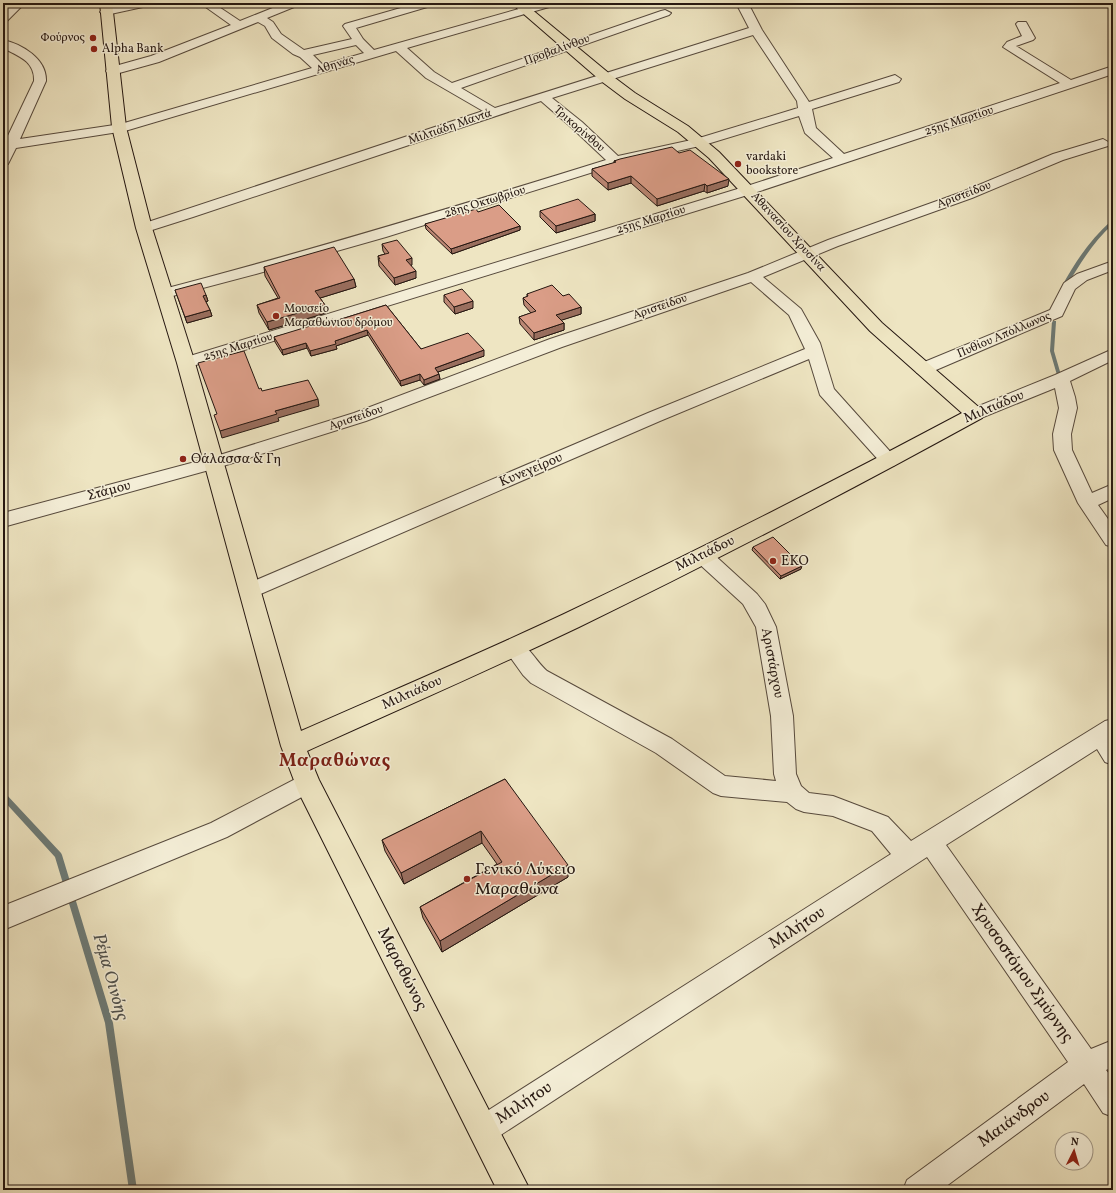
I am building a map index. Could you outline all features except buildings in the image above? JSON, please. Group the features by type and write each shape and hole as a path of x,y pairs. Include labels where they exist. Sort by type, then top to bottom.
{"main road":[{"name":"Αθανασίου Χρυσίνα","path":"521,7 606,78 638,101 673,122 699,142 748,190 876,327 975,414"},
{"name":"Μαραθώνος","path":"106,8 112,72 120,127 144,228 186,363 293,746 307,783 514,1190"},
{"name":"Μιλτιάδου","path":"293,746 513,647 703,556 889,461 975,414"}],"street":[{"path":"3,20 19,3"},
{"path":"106,8 148,3"},
{"path":"206,3 239,25"},
{"path":"112,72 154,59 295,3"},
{"path":"372,54 359,41 349,26 430,3"},
{"name":"Αθηνάς","path":"7,145 120,127 372,54 521,7 552,3"},
{"path":"742,3 756,30 777,60 805,109 810,130 844,160"},
{"path":"383,6 393,13"},
{"name":"Προβαλίνθου","path":"450,88 665,13"},
{"path":"258,17 269,24 276,36 297,52 304,54 321,69"},
{"path":"1022,24 1029,38 1011,44 1009,47 1071,85"},
{"name":"Μιλτιάδη Μαντά","path":"144,228 270,188 493,112 756,30"},
{"path":"304,54 359,41"},
{"path":"3,44 34,61 39,66 41,74 40,81 7,145 3,161"},
{"path":"398,46 430,75 493,112"},
{"name":"25ης Μαρτίου","path":"186,363 844,160 1113,70"},
{"name":"28ης Οκτωβρίου","path":"165,293 251,271 381,234 615,161 699,142 895,79"},
{"name":"Τρικορίνθου","path":"543,97 615,161"},
{"name":"Αριστείδου","path":"214,463 360,417 556,343 753,276 967,195 1058,157 1103,143"},
{"name":"Πυθίου Απόλλωνος","path":"923,369 1056,313 1069,286 1082,277 1113,265"},
{"path":"753,276 795,312 808,333 826,391 889,461"},
{"name":"Κυνεγείρου","path":"249,591 654,417 814,351"},
{"name":"Μιλτιάδου","path":"975,414 1061,379 1113,354"},
{"path":"1061,379 1068,397 1068,408 1062,434 1063,450 1087,503 1113,540"},
{"name":"Στάμου","path":"3,520 214,463"},
{"path":"1087,503 1113,490"},
{"name":"Αριστάρχου","path":"703,556 750,599 758,610 766,627 782,716 785,774 792,792"},
{"path":"513,647 530,669 539,677 664,746 721,786 792,792"},
{"name":"Μιλήτου","path":"483,1130 919,849 1109,740"},
{"path":"8,916 219,830 307,783"},
{"name":"Χρυσοστόμου Σμύρνης","path":"792,792 804,802 833,806 874,820 885,829 919,849 1087,1065 1113,1103"},
{"name":"Μαιάνδρου","path":"917,1190 1087,1065 1113,1053"}],"waterway":[{"path":"1064,286 1086,251 1098,236 1113,222"},
{"path":"1054,322 1052,351 1059,375"},
{"name":"Ρέμα Οινόης","path":"3,795 58,855 109,1023 133,1190"}],"place":[{"name":"Φούρνος","path":"93,38"},
{"name":"Alpha Bank","path":"94,49"},
{"name":"vardaki bookstore","path":"738,164"},
{"name":"Μουσείο Μαραθώνιου δρόμου","path":"276,316"},
{"name":"Θάλασσα & Γη","path":"183,459"},
{"name":"EKO","path":"773,561"},
{"name":"Γενικό Λύκειο Μαραθώνα","path":"467,879"}],"district":[{"name":"Μαραθώνας","path":"335,761"}]}
